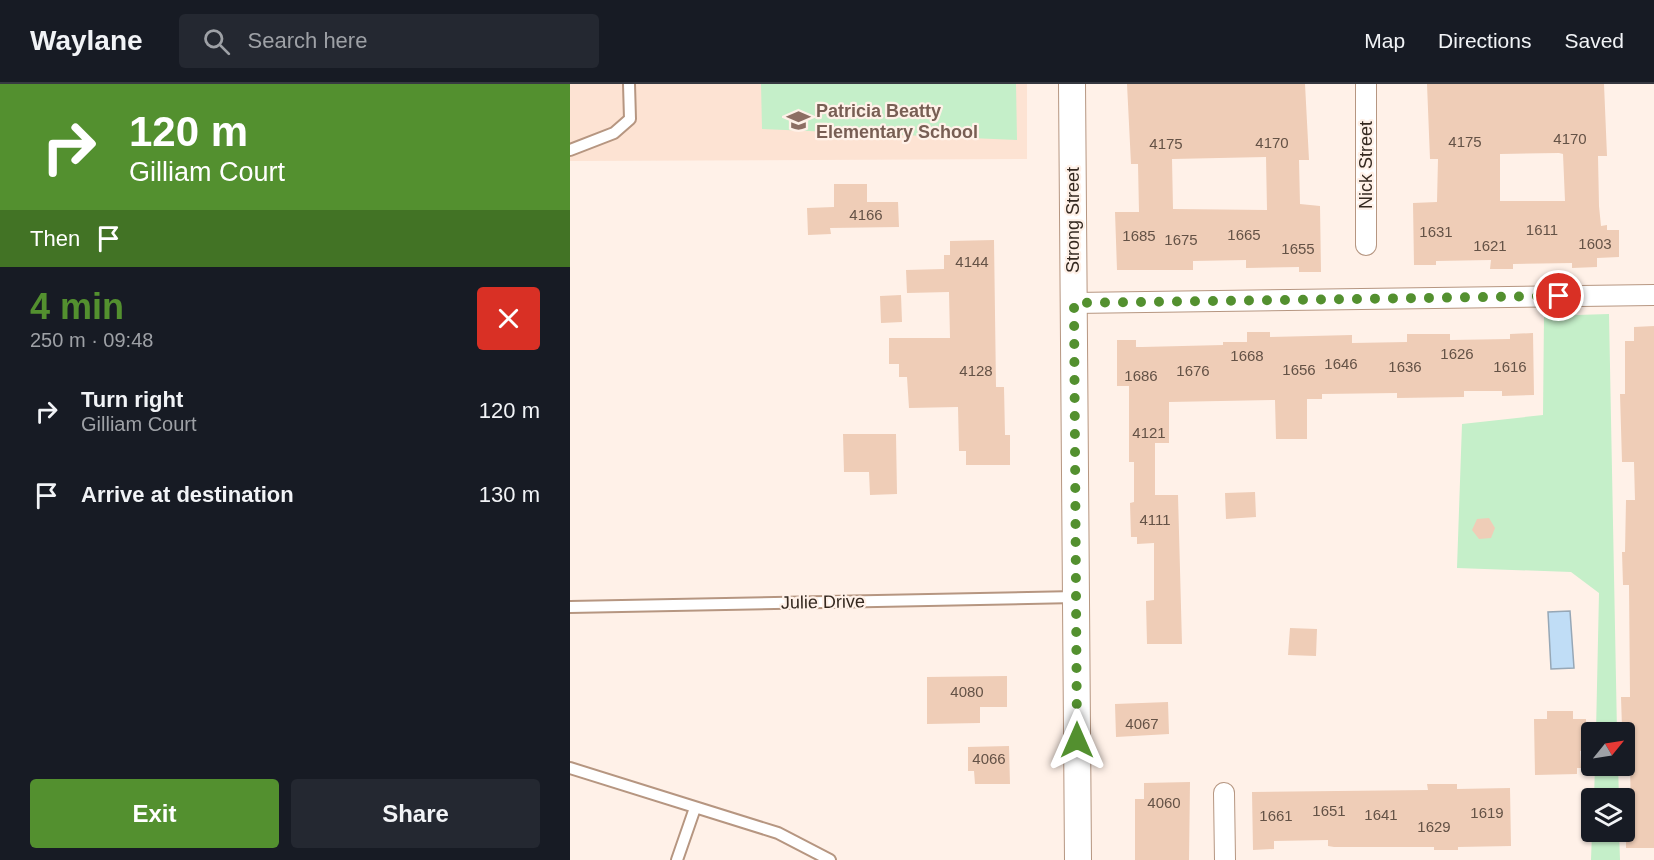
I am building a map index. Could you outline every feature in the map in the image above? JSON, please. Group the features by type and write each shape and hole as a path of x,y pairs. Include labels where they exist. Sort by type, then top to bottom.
{"street":[{"name":"Strong Street","path":"1072,84 1078,860"},
{"name":"Nick Street","path":"1366,84 1366,245"},
{"path":"1074,303 1654,295"},
{"path":"1224,793 1225,860"}],"lane":[{"path":"570,150 576,150 614,133 630,119 629,84"},
{"name":"Julie Drive","path":"570,607 1076,597"},
{"path":"570,768 778,833 815,856 830,860"},
{"path":"677,860 695,808"}],"shaded area":[{"name":"Patricia Beatty Elementary School","path":"570,84 1027,84 1027,159 570,161"}],"green space":[{"path":"761,84 1016,84 1017,140 762,129"},
{"path":"1609,314 1617,722 1596,722 1599,593 1571,572 1457,568 1462,424 1543,415 1544,316"},
{"path":"1595,776 1618,776 1619,788 1594,788"},
{"path":"1592,842 1619,842 1620,860 1591,860"}],"water":[{"path":"1570,611 1574,668 1551,669 1548,612"}],"building":[{"path":"1127,84 1305,84 1309,160 1299,160 1300,204 1320,206 1321,272 1299,272 1299,267 1246,268 1246,260 1193,261 1193,270 1117,270 1115,212 1139,212 1138,164 1131,164","holes":["1266,157 1267,210 1173,209 1172,159"]},
{"path":"1427,84 1604,84 1607,156 1598,156 1599,206 1601,226 1607,225 1607,230 1619,230 1619,257 1597,258 1597,267 1572,268 1572,263 1513,264 1513,269 1490,269 1491,260 1436,261 1436,265 1414,265 1413,203 1437,202 1438,159 1430,159","holes":["1500,154 1563,154 1565,201 1500,201"]},
{"path":"834,184 867,184 867,202 898,202 899,227 830,228 831,234 808,235 807,208 834,207"},
{"path":"994,240 996,387 1004,387 1005,435 1010,435 1010,465 966,465 966,451 959,451 958,407 909,408 907,377 899,377 899,364 889,364 889,338 950,338 949,292 907,293 906,270 944,269 944,255 950,255 950,241"},
{"path":"901,295 902,322 881,323 880,296"},
{"path":"1654,326 1654,848 1626,848 1626,842 1635,842 1635,788 1630,788 1630,776 1635,776 1635,722 1622,722 1621,697 1630,697 1629,585 1623,585 1622,552 1625,552 1626,500 1635,500 1634,462 1622,462 1620,394 1625,394 1625,341 1634,341 1634,327"},
{"path":"1247,332 1270,332 1270,337 1352,335 1352,343 1407,342 1407,334 1450,334 1450,340 1510,339 1510,334 1533,333 1534,395 1502,396 1502,391 1464,391 1464,397 1397,398 1397,393 1322,394 1322,399 1307,399 1307,439 1276,439 1275,400 1169,402 1169,443 1155,443 1155,495 1178,495 1182,644 1147,644 1146,601 1154,600 1154,543 1137,544 1137,537 1131,537 1130,503 1134,502 1134,462 1129,462 1129,386 1117,386 1117,340 1136,340 1136,347 1223,345 1223,342 1247,342"},
{"path":"843,434 896,434 897,494 870,495 869,472 844,472"},
{"path":"1255,492 1256,517 1226,519 1225,493"},
{"path":"1489,518 1495,528 1491,538 1479,539 1472,530 1477,519"},
{"path":"1290,628 1317,629 1316,656 1288,655"},
{"path":"1007,676 1007,707 980,707 980,723 927,724 927,677"},
{"path":"1168,702 1169,734 1116,737 1115,704"},
{"path":"1547,711 1573,711 1573,719 1586,719 1586,722 1581,722 1581,768 1577,768 1577,774 1535,775 1534,719 1547,719"},
{"path":"1009,746 1010,784 975,784 974,771 968,771 968,747"},
{"path":"1190,782 1189,860 1135,860 1135,799 1144,799 1144,783"},
{"path":"1427,784 1457,784 1457,789 1510,788 1511,846 1458,847 1458,850 1434,850 1434,847 1334,847 1328,846 1328,840 1274,841 1274,849 1253,850 1252,792 1428,790"}],"place":[{"name":"Patricia Beatty Elementary School","path":"798,121"}],"route":[{"path":"1077,740 1074,303 1559,296"}]}
